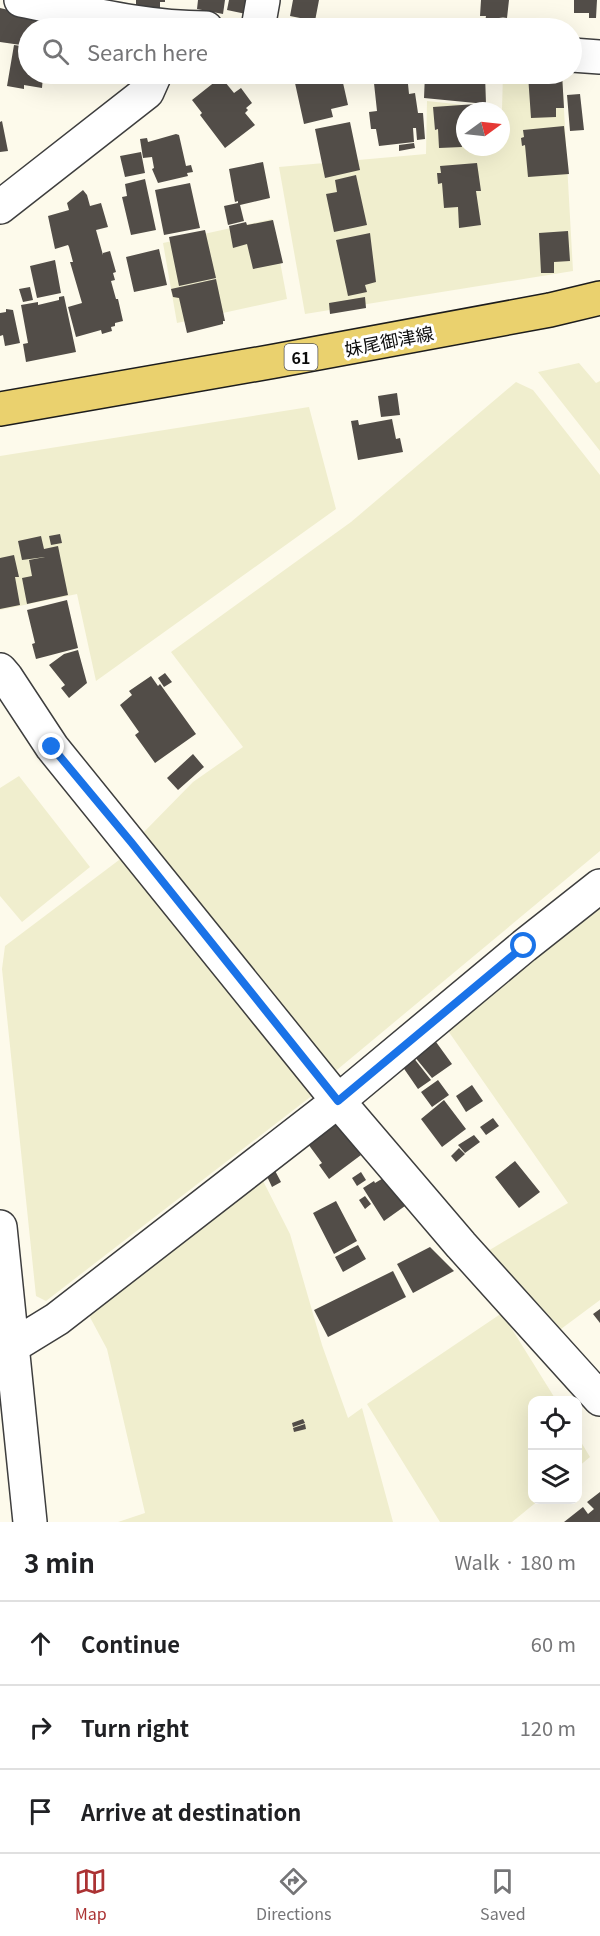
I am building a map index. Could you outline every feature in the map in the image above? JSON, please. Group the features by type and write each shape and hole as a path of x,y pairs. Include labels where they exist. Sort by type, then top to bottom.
{"main road":[{"name":"妹尾御津線","path":"0,409 275,361 550,310 600,298"}],"street":[{"path":"21,0 112,18"},
{"path":"260,18 263,0"},
{"path":"0,207 147,92 151,84"},
{"path":"0,670 52,747 338,1101 461,1245 600,1399"},
{"path":"7,1353 57,1319 338,1101 524,946 600,886"},
{"path":"0,1227 7,1353 30,1522"}],"shaded area":[{"path":"503,84 563,84 573,271 305,314 279,167 426,154 427,101 456,104 456,156 510,156 510,102 502,102"},
{"path":"272,219 287,299 177,323 163,243"},
{"path":"579,363 596,383 600,381 600,451 538,372"},
{"path":"516,382 533,390 600,475 600,851 332,1074 141,835 193,782 243,747 171,652 351,522"},
{"path":"309,407 336,509 96,681 77,594 0,610 0,456"},
{"path":"19,776 90,867 22,922 0,896 0,788"},
{"path":"127,854 318,1091 46,1301 36,1296 2,969 5,946"},
{"path":"600,899 600,1300 561,1329 488,1251 568,1203 444,1025"},
{"path":"258,1171 290,1234 322,1345 348,1418 362,1408 393,1522 118,1522 145,1513 107,1349 85,1308"},
{"path":"502,1313 554,1396 528,1396 528,1504 534,1504 512,1522 440,1522 367,1404"},
{"path":"582,1444 590,1457 582,1464"}],"building":[{"path":"136,0 165,0 165,2 160,2 160,9 136,7"},
{"path":"198,0 225,0 223,14 197,9"},
{"path":"229,0 250,0 246,14 227,10"},
{"path":"293,0 319,0 316,18 290,16"},
{"path":"481,0 509,0 507,18 480,16"},
{"path":"574,0 597,0 596,18 589,18 589,13 574,13"},
{"path":"0,8 42,18 18,18 18,45 0,42"},
{"path":"14,45 18,46 18,84 42,84 42,88 24,85 24,89 7,86"},
{"path":"212,84 227,84 234,93 241,88 252,103 246,108 248,110 245,113 255,125 225,148 200,115 202,113 192,100"},
{"path":"295,84 343,84 348,105 331,109 333,117 304,124"},
{"path":"374,84 408,84 409,94 415,93 418,113 423,113 425,139 417,140 416,128 413,128 414,142 379,146 376,129 371,129 369,112 377,111"},
{"path":"425,84 485,84 486,102 424,98"},
{"path":"529,84 563,84 564,108 556,108 556,117 531,118"},
{"path":"580,94 584,130 570,131 567,95"},
{"path":"456,105 456,147 439,148 433,107"},
{"path":"2,121 8,151 0,152 0,122"},
{"path":"350,122 360,170 325,178 315,129"},
{"path":"564,126 569,174 528,177 525,145 522,146 521,138 524,137 523,130"},
{"path":"179,135 186,166 191,165 193,172 187,173 188,176 158,183 152,169 154,168 152,157 143,158 140,139 147,138 148,142"},
{"path":"414,143 415,148 399,151 399,145"},
{"path":"141,152 145,173 125,177 120,156"},
{"path":"263,162 270,198 240,205 244,221 228,225 224,206 238,203 238,201 235,202 229,169"},
{"path":"477,163 481,191 476,191 481,225 459,228 458,207 444,208 442,183 438,184 437,173 441,173 440,166"},
{"path":"356,175 367,225 334,232 326,194 337,192 335,180"},
{"path":"145,179 156,230 131,235 122,197 127,196 125,184"},
{"path":"190,183 200,228 164,235 155,190"},
{"path":"83,190 90,206 101,203 108,227 96,230 103,255 110,251 116,272 113,273 115,280 111,281 123,321 115,323 115,326 111,327 112,331 102,334 101,330 76,337 68,307 82,303 70,262 73,262 68,245 55,249 48,216 69,210 67,203"},
{"path":"273,220 283,263 253,269 247,244 233,248 229,226"},
{"path":"205,230 216,278 179,286 169,237"},
{"path":"568,231 570,261 554,262 554,273 541,273 539,233"},
{"path":"370,233 376,282 365,285 367,292 348,296 336,240"},
{"path":"159,249 167,285 134,292 126,257"},
{"path":"55,260 61,293 37,298 30,266"},
{"path":"216,279 225,321 223,324 187,333 179,298 173,297 171,289"},
{"path":"30,287 33,300 23,302 19,289"},
{"path":"64,296 76,352 26,362 23,344 28,343 21,305 38,302 38,305 59,300 59,297"},
{"path":"365,297 366,308 330,314 329,303"},
{"path":"6,309 13,310 20,343 5,346 3,335 0,336 0,313 6,312"},
{"path":"397,393 400,415 381,417 378,396"},
{"path":"392,419 396,439 400,438 403,452 358,460 351,421 358,420 359,425"},
{"path":"60,534 62,543 51,545 49,536"},
{"path":"41,536 44,549 58,546 68,595 27,604 22,578 32,576 29,560 45,557 22,560 18,541"},
{"path":"14,555 19,577 15,577 20,605 0,609 0,558"},
{"path":"67,600 78,648 36,659 32,644 35,643 27,610"},
{"path":"78,650 87,683 69,698 61,688 65,685 49,665 64,654"},
{"path":"165,673 172,682 164,687 158,678"},
{"path":"151,676 158,686 160,684 196,734 155,763 135,735 139,732 120,705 132,695 129,691"},
{"path":"193,754 204,767 178,790 167,778"},
{"path":"431,1035 452,1064 432,1078 410,1051"},
{"path":"409,1052 431,1080 418,1089 398,1060"},
{"path":"438,1080 449,1095 432,1107 421,1092"},
{"path":"472,1085 483,1101 466,1112 456,1096"},
{"path":"444,1100 466,1129 442,1147 421,1119"},
{"path":"493,1118 499,1126 486,1135 480,1127"},
{"path":"336,1122 361,1155 329,1179 319,1165 322,1163 308,1144"},
{"path":"474,1135 480,1142 465,1153 458,1145"},
{"path":"459,1148 465,1154 456,1162 451,1156"},
{"path":"515,1161 540,1192 519,1208 495,1177"},
{"path":"272,1165 281,1182 272,1187 264,1170"},
{"path":"361,1172 366,1180 357,1186 352,1178"},
{"path":"385,1177 405,1206 384,1221 363,1188"},
{"path":"365,1196 371,1204 365,1209 359,1200"},
{"path":"336,1201 357,1241 334,1254 313,1213"},
{"path":"358,1245 366,1259 343,1272 335,1257"},
{"path":"430,1247 454,1271 413,1293 397,1264"},
{"path":"393,1271 406,1297 328,1337 314,1310"},
{"path":"600,1309 600,1323 593,1314"},
{"path":"303,1419 305,1423 293,1427 292,1423"},
{"path":"305,1424 306,1429 294,1432 293,1428"},
{"path":"600,1492 600,1522 564,1522 583,1507 588,1514 594,1509 587,1502"}],"route":[{"path":"52,747 338,1101 524,946"}]}
